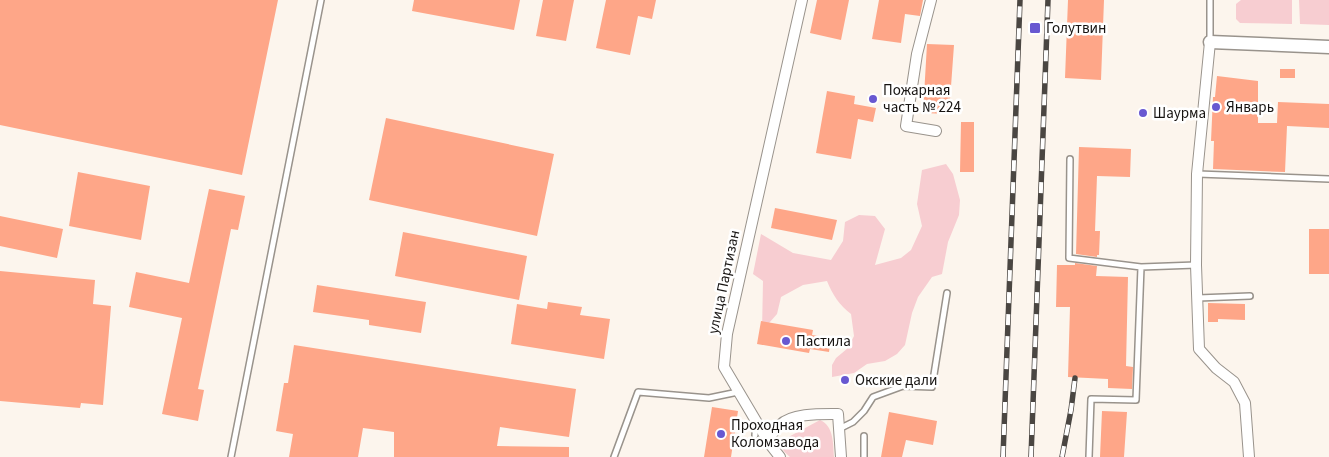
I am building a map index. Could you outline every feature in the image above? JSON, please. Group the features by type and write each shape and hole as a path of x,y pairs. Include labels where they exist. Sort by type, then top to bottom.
{"street":[{"name":"улица Партизан","path":"780,457 767,441 724,367 728,334 802,0"},
{"path":"931,0 917,54 906,126 936,131"},
{"path":"1249,457 1245,403 1234,382 1216,368 1199,349 1196,265 1197,174 1210,42 1329,47"},
{"path":"767,441 781,423 798,416 838,414 841,457"}],"lane":[{"path":"231,457 321,0"},
{"path":"1210,0 1210,42"},
{"path":"1070,159 1069,258 1142,267 1196,265"},
{"path":"1197,174 1329,178"},
{"path":"1089,457 1091,399 1136,400 1142,267"},
{"path":"839,430 853,422 874,397 903,386 932,387 948,293"},
{"path":"1198,298 1250,296"},
{"path":"614,457 638,392 709,398 738,392"},
{"path":"755,435 756,422"},
{"path":"864,436 864,457"}],"shaded area":[{"path":"1241,0 1292,0 1292,24 1240,23 1236,19 1236,4"},
{"path":"1299,0 1329,0 1329,25 1300,24"},
{"path":"946,164 953,174 960,200 959,215 948,242 942,274 932,277 918,297 912,313 905,345 897,354 885,361 867,364 854,373 832,377 832,365 836,358 848,348 854,336 851,314 831,291 827,281 803,285 781,297 777,314 762,331 763,281 753,274 761,234 793,253 831,260 843,241 845,222 859,215 875,216 885,229 875,265 901,258 911,250 922,226 917,204 922,170"},
{"path":"820,420 828,426 830,431 834,457 790,457 784,452 781,441"}],"building":[{"path":"0,0 278,0 242,175 0,125"},
{"path":"414,0 520,0 514,30 412,11"},
{"path":"543,0 574,0 566,41 536,36"},
{"path":"606,0 656,0 652,19 638,16 630,55 596,48"},
{"path":"817,0 849,0 841,40 810,33"},
{"path":"879,0 923,0 920,16 905,14 901,43 872,39"},
{"name":"Голутвин","path":"1068,0 1104,0 1101,80 1065,78"},
{"path":"927,44 954,45 949,114 923,113"},
{"path":"1280,69 1295,69 1295,78 1280,78"},
{"path":"1217,76 1258,81 1258,123 1277,123 1278,102 1329,104 1329,128 1287,126 1285,172 1213,169 1214,141 1211,141 1213,97 1215,97"},
{"path":"827,91 855,96 854,104 876,108 873,122 858,119 851,159 816,153"},
{"path":"386,118 554,154 537,236 369,200"},
{"path":"961,122 974,122 974,172 960,172"},
{"path":"1079,147 1131,149 1130,177 1097,176 1095,231 1100,231 1099,255 1097,257 1076,254"},
{"path":"78,172 150,186 141,240 69,226"},
{"path":"209,189 245,196 238,230 231,229 198,389 204,390 198,421 162,414 182,318 129,307 136,272 189,283"},
{"path":"775,208 837,220 832,240 771,228"},
{"path":"0,216 63,229 57,258 0,246"},
{"path":"1309,229 1329,229 1329,274 1309,274"},
{"path":"403,232 527,256 519,300 395,276"},
{"path":"1075,263 1097,266 1096,276 1128,277 1126,366 1133,367 1132,389 1108,388 1108,379 1068,377 1070,307 1056,307 1057,265 1075,265"},
{"path":"0,271 95,280 93,304 111,306 103,405 81,403 80,408 0,401"},
{"path":"317,285 426,302 421,333 369,325 369,320 313,312"},
{"path":"548,302 582,307 580,315 610,319 604,359 511,344 517,304 547,309"},
{"path":"1208,303 1245,304 1245,320 1218,319 1218,322 1208,322"},
{"path":"761,321 813,330 812,335 831,338 829,352 810,349 809,353 757,344"},
{"path":"294,345 576,389 569,437 500,427 497,446 569,447 569,457 394,457 394,432 363,428 358,457 289,457 293,434 276,431 284,383 288,383"},
{"name":"Проходная Коломзавода","path":"712,407 738,411 731,457 704,457"},
{"path":"1102,411 1127,412 1124,457 1100,457"},
{"path":"889,412 937,421 933,445 906,440 902,457 881,457"}],"railway":[{"path":"1003,457 1020,0"},
{"path":"1031,457 1048,0"},
{"path":"1062,457 1075,378"}],"place":[{"name":"Голутвин","path":"1035,28"},
{"name":"Пожарная часть № 224","path":"873,99"},
{"name":"Январь","path":"1216,107"},
{"name":"Шаурма","path":"1143,113"},
{"name":"Пастила","path":"786,341"},
{"name":"Окские дали","path":"845,380"},
{"name":"Проходная Коломзавода","path":"721,434"}]}
